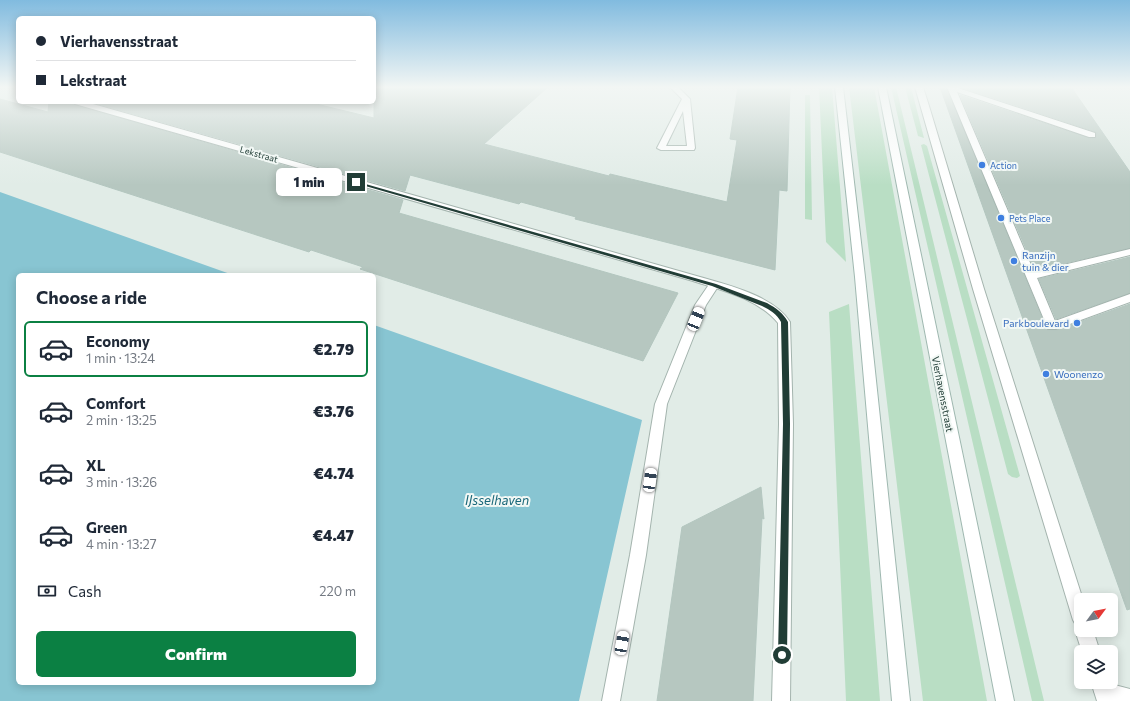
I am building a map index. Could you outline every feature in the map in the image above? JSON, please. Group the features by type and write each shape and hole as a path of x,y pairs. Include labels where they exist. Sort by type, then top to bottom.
{"street":[{"name":"Lekstraat","path":"140,120 714,285 765,304 782,316 784,322 786,424 782,701"},
{"path":"676,120 662,148 691,148 688,120"},
{"path":"843,120 860,277 900,701"},
{"name":"Vierhavensstraat","path":"889,120 1005,701"},
{"path":"930,120 959,226 1074,598"},
{"path":"965,120 1052,326 1130,298"},
{"path":"1046,120 1092,135"},
{"path":"1032,276 1130,252"},
{"path":"611,701 638,555 661,404 701,305 714,285"},
{"path":"1103,691 1130,698"}],"green space":[{"path":"805,120 810,120 812,220 805,219"},
{"path":"820,120 835,120 846,262 826,242"},
{"path":"853,120 880,120 987,701 923,701"},
{"path":"899,120 904,120 1044,701 1032,701"},
{"path":"914,120 919,120 924,138 918,136"},
{"path":"924,144 927,146 1020,476 1017,478 1008,474 921,145"},
{"path":"849,304 880,701 846,701 829,312"}],"water":[{"name":"IJsselhaven","path":"0,192 227,273 16,273 16,685 376,685 376,326 642,420 579,701 0,701"}],"building":[{"path":"0,120 126,120 403,200 399,213 678,293 643,361 360,269 363,267 311,250 309,252 0,152"},
{"path":"153,120 511,120 484,144 609,176 610,174 727,202 737,140 730,139 733,120 789,120 787,191 779,190 775,270 575,219 576,217 521,202 519,204 410,175 405,191"},
{"path":"952,120 960,120 1047,330 1057,330 1130,304 1130,609 1127,610"},
{"path":"971,120 1034,120 1089,138 1096,138 1096,132 1059,120 1094,120 1130,172 1130,248 1035,270"},
{"path":"1130,257 1130,293 1056,319 1039,279"},
{"path":"761,487 764,519 762,518 753,701 657,701 682,527"}],"place":[{"name":"Action","path":"982,165"},
{"name":"Pets Place","path":"1001,218"},
{"name":"Ranzijn tuin & dier","path":"1014,261"},
{"name":"Parkboulevard","path":"1077,323"},
{"name":"Woonenzo","path":"1046,374"}],"route":[{"path":"356,182 714,285 765,304 782,316 784,322 786,424 782,655"}]}
